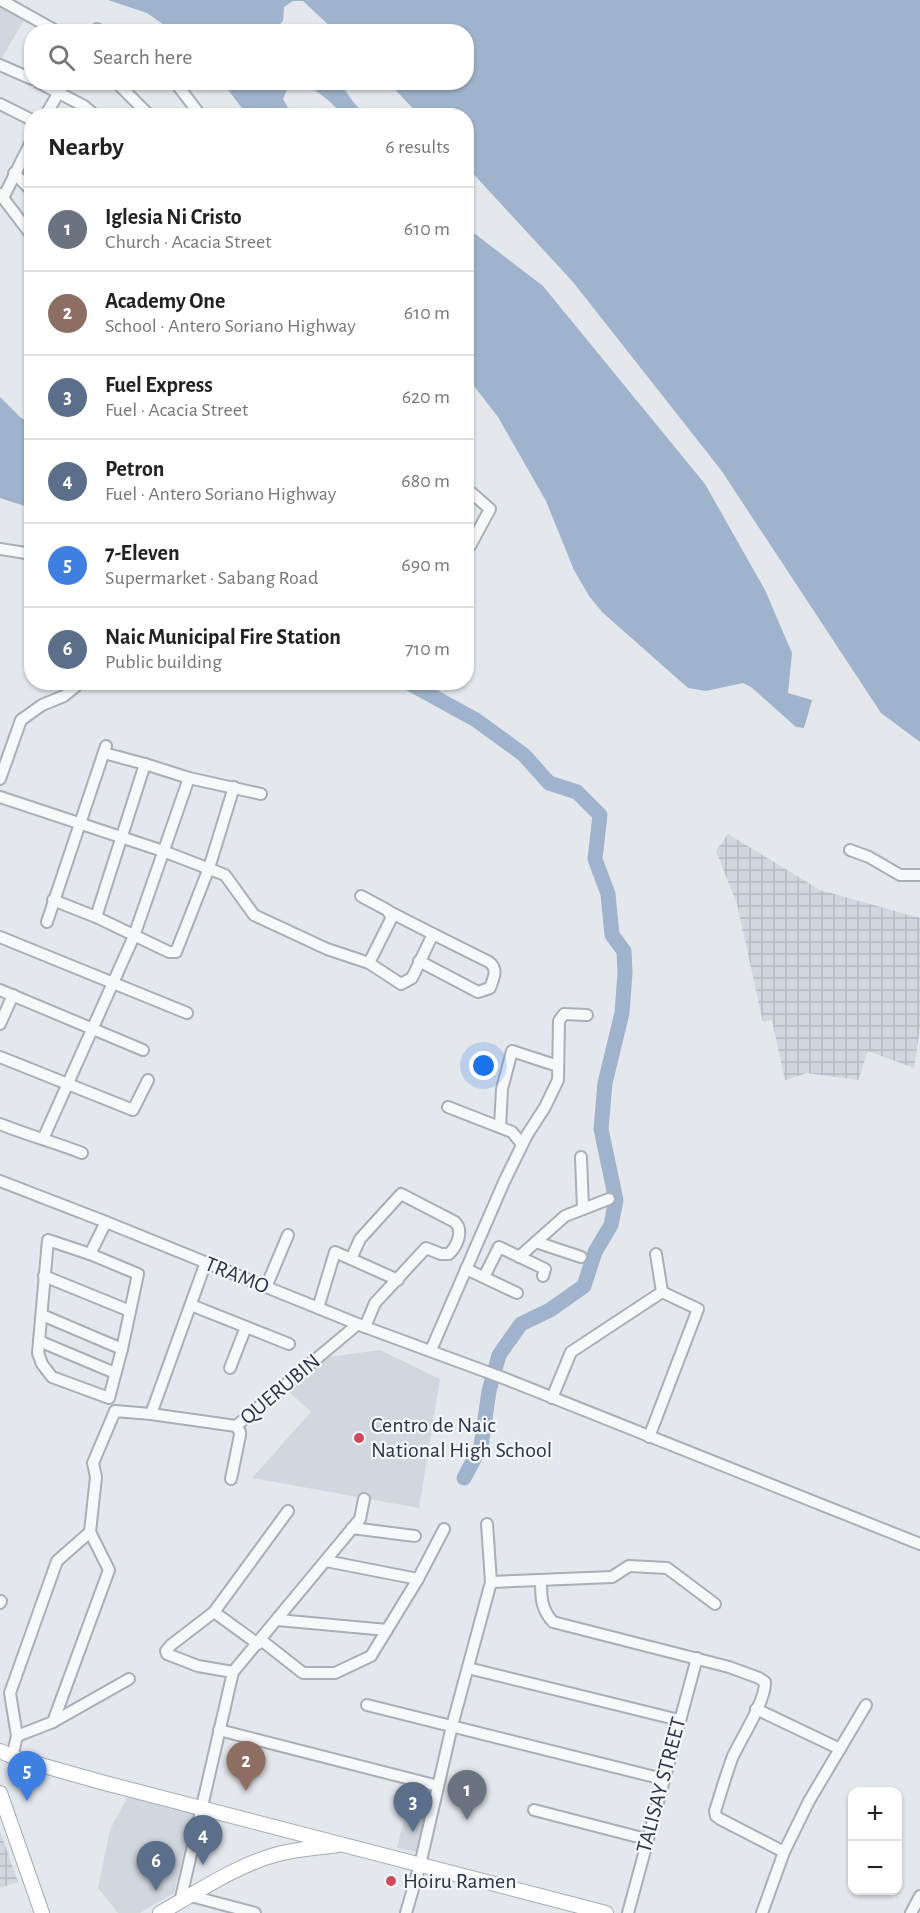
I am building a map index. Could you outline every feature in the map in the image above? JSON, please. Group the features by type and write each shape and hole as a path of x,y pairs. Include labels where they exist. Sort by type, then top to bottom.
{"main road":[{"path":"6,1754 606,1913"},
{"path":"0,1793 42,1913"},
{"path":"160,1913 244,1868 279,1854 345,1844"}],"street":[{"path":"1,0 44,24"},
{"path":"0,65 24,76"},
{"path":"50,108 60,90"},
{"path":"65,90 86,108"},
{"path":"124,90 142,108"},
{"path":"180,90 195,108"},
{"path":"0,104 24,116"},
{"path":"24,159 2,196 24,225"},
{"path":"14,173 24,183"},
{"path":"474,495 490,509 474,539"},
{"path":"0,549 24,553"},
{"path":"0,779 21,720 42,705 64,696 71,690"},
{"path":"47,922 105,749 189,778 261,794"},
{"path":"96,917 145,764"},
{"path":"43,1139 134,936 189,778"},
{"path":"53,900 96,917 169,952 176,952 209,868 234,787"},
{"path":"0,797 225,874 254,915 327,949 369,963 402,984 412,978 434,934"},
{"path":"850,850 869,857 900,875 920,875"},
{"path":"361,896 493,965 495,973 490,988 478,992 419,961"},
{"path":"369,963 392,921 387,910"},
{"path":"0,937 187,1012"},
{"path":"0,990 143,1050"},
{"path":"0,1024 13,995"},
{"path":"431,1350 522,1144 545,1107 558,1080 559,1021 564,1014 587,1015"},
{"path":"500,1127 502,1089 513,1051 558,1066"},
{"path":"0,1057 132,1110 148,1080"},
{"path":"448,1107 512,1132 522,1144"},
{"path":"0,1124 82,1153"},
{"path":"580,1157 583,1209"},
{"name":"TRAMO","path":"0,1181 920,1544"},
{"path":"351,1259 360,1239 401,1194 458,1225 460,1232 451,1252 446,1255 426,1248 375,1303 362,1325"},
{"path":"519,1257 565,1216 609,1198"},
{"path":"90,1254 106,1221"},
{"path":"266,1287 288,1235"},
{"path":"53,1722 109,1570 90,1532 96,1477 93,1463 115,1411 109,1398 138,1274 48,1240 38,1353 42,1364 52,1377 109,1398"},
{"path":"536,1242 581,1257"},
{"path":"484,1277 499,1247 545,1269 543,1276"},
{"path":"318,1308 335,1252 398,1280"},
{"path":"656,1254 662,1292"},
{"path":"151,1414 206,1262"},
{"path":"466,1269 517,1293"},
{"path":"45,1276 130,1311"},
{"path":"552,1398 571,1352 662,1292"},
{"path":"649,1437 698,1309 662,1292"},
{"path":"190,1305 289,1344"},
{"path":"42,1315 122,1349"},
{"name":"QUERUBIN","path":"115,1411 236,1426 362,1325"},
{"path":"230,1368 246,1327"},
{"path":"39,1341 115,1373"},
{"path":"231,1479 240,1435 236,1426"},
{"path":"255,1913 179,1904 233,1672 360,1519 364,1499"},
{"path":"233,1672 198,1666 167,1654 166,1651 214,1612 288,1511"},
{"path":"406,1913 420,1865 452,1726 491,1582 487,1524"},
{"path":"352,1528 415,1536"},
{"path":"214,1612 303,1673 335,1673 371,1656 418,1578 444,1529"},
{"path":"17,1736 10,1693 57,1561 90,1532"},
{"path":"326,1561 418,1578"},
{"path":"491,1582 612,1577 629,1566 667,1568 716,1604"},
{"path":"541,1581 543,1608 553,1622 729,1667 765,1682 765,1689 733,1757 715,1811 716,1816 720,1819 784,1852"},
{"path":"278,1620 387,1630"},
{"name":"TALISAY STREET","path":"628,1913 646,1839 697,1658"},
{"path":"468,1668 679,1720"},
{"path":"6,1754 17,1736 53,1722 129,1679"},
{"path":"367,1705 663,1779"},
{"path":"762,1913 784,1852 809,1801 866,1705"},
{"path":"756,1709 840,1749"},
{"path":"219,1730 438,1786"},
{"path":"534,1810 646,1839"},
{"path":"911,1913 920,1896"}],"shaded area":[{"path":"0,2 26,17 0,61"},
{"path":"728,834 820,890 920,918 920,1027 914,1068 868,1051 858,1080 807,1073 785,1080 772,1020 763,1022 737,904 716,851"},
{"name":"Centro de Naic National High School","path":"380,1350 440,1379 419,1508 252,1478 311,1412 287,1390 321,1358"},
{"path":"412,1785 434,1791 421,1853 397,1848"},
{"path":"128,1796 193,1813 174,1893 140,1913 118,1913 98,1888 110,1830"},
{"path":"0,1831 18,1882 0,1888"}],"water":[{"path":"108,0 920,0 920,742 881,713 721,470 573,282 474,175 474,108 412,108 396,90 474,90 474,24 328,24 303,1 293,1 284,7 283,21 280,24 163,24 147,13"},
{"path":"228,90 287,90 283,99 288,108 242,108"},
{"path":"314,90 345,90 359,108 337,108"},
{"path":"474,233 543,286 705,484 765,590 792,653 788,693 812,700 804,728 796,727 751,687 743,683 706,691 688,688 602,612 589,596 574,570 546,501 498,417 474,386"},
{"path":"0,397 24,420 24,506 0,498"}],"waterway":[{"path":"422,690 476,720 524,755 549,783 577,792 600,815 595,859 608,894 612,935 624,951 622,1013 605,1083 601,1129 616,1200 611,1225 595,1252 584,1286 550,1310 521,1324 499,1355 489,1391 481,1446 464,1478"}],"place":[{"name":"Centro de Naic National High School","path":"359,1438"},
{"name":"Academy One","path":"246,1791"},
{"name":"7-Eleven","path":"27,1801"},
{"name":"Iglesia Ni Cristo","path":"467,1820"},
{"name":"Fuel Express","path":"413,1832"},
{"name":"Petron","path":"203,1865"},
{"name":"Hoiru Ramen","path":"391,1881"},
{"name":"Naic Municipal Fire Station","path":"156,1891"}]}
